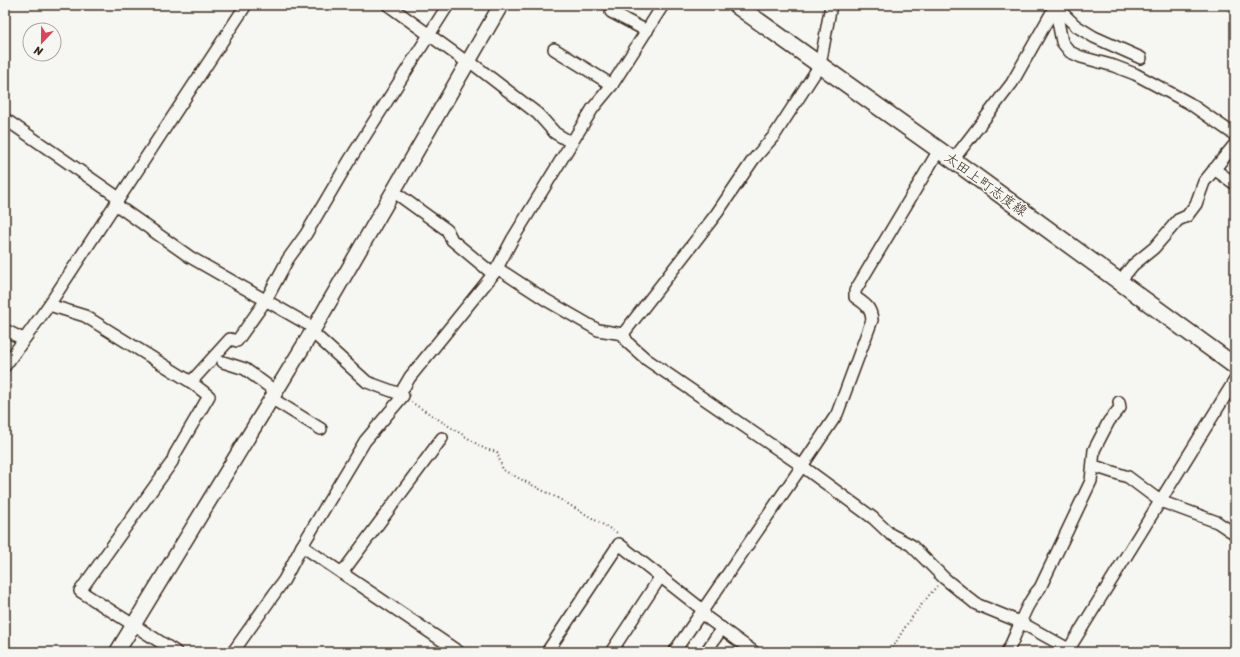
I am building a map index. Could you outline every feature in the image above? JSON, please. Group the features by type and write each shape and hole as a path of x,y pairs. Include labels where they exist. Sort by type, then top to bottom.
{"main road":[{"name":"太田上町志度線","path":"736,5 953,160 1235,366"}],"street":[{"path":"5,366 49,305 246,5"},
{"path":"388,5 538,114 555,133 572,143"},
{"path":"191,382 230,339 237,341 266,300 288,259 306,234 349,161 430,36 448,5"},
{"path":"116,652 313,330 501,5"},
{"path":"5,119 117,201 190,257 266,300 313,330 367,382 400,394 410,377 495,271 512,240 593,108 612,85 662,5"},
{"path":"623,334 717,213 753,160 774,136 820,65 832,5"},
{"path":"1056,8 1076,26 1094,37 1141,58"},
{"path":"1056,8 1062,42 1070,52 1081,57 1114,66 1135,74 1189,103 1235,135"},
{"path":"953,160 1012,83 1056,8"},
{"path":"611,12 647,31"},
{"path":"554,49 612,85"},
{"path":"1120,281 1138,260 1154,248 1178,220 1187,216 1196,204 1204,182 1235,144"},
{"path":"674,652 837,414 872,320 871,312 868,306 855,297 855,291 939,150"},
{"path":"1214,169 1235,184"},
{"path":"393,192 447,230 452,240 495,271 598,330 623,334"},
{"path":"49,305 85,316 191,382 209,396 174,454 172,462 80,591 132,626 176,652"},
{"path":"5,330 23,339"},
{"path":"623,334 628,343 646,359 802,466 873,518 890,534 911,545 944,578 976,604 1020,622 1070,651 1235,380"},
{"path":"223,362 245,369 273,394 321,429"},
{"path":"233,652 284,580 302,546 365,441 403,396"},
{"path":"1007,652 1016,635 1030,599 1040,588 1091,481 1094,466 1094,450 1109,420 1120,408 1119,402"},
{"path":"342,574 442,438"},
{"path":"1094,466 1128,477 1160,501 1217,522 1235,534"},
{"path":"547,652 620,544 703,610 706,617 754,652"},
{"path":"302,546 459,652"},
{"path":"610,652 661,576"},
{"path":"706,652 722,628"}],"path":[{"path":"403,396 478,445 497,452 503,470 563,501 624,538"},
{"path":"891,652 898,636 914,612 944,578"}]}
